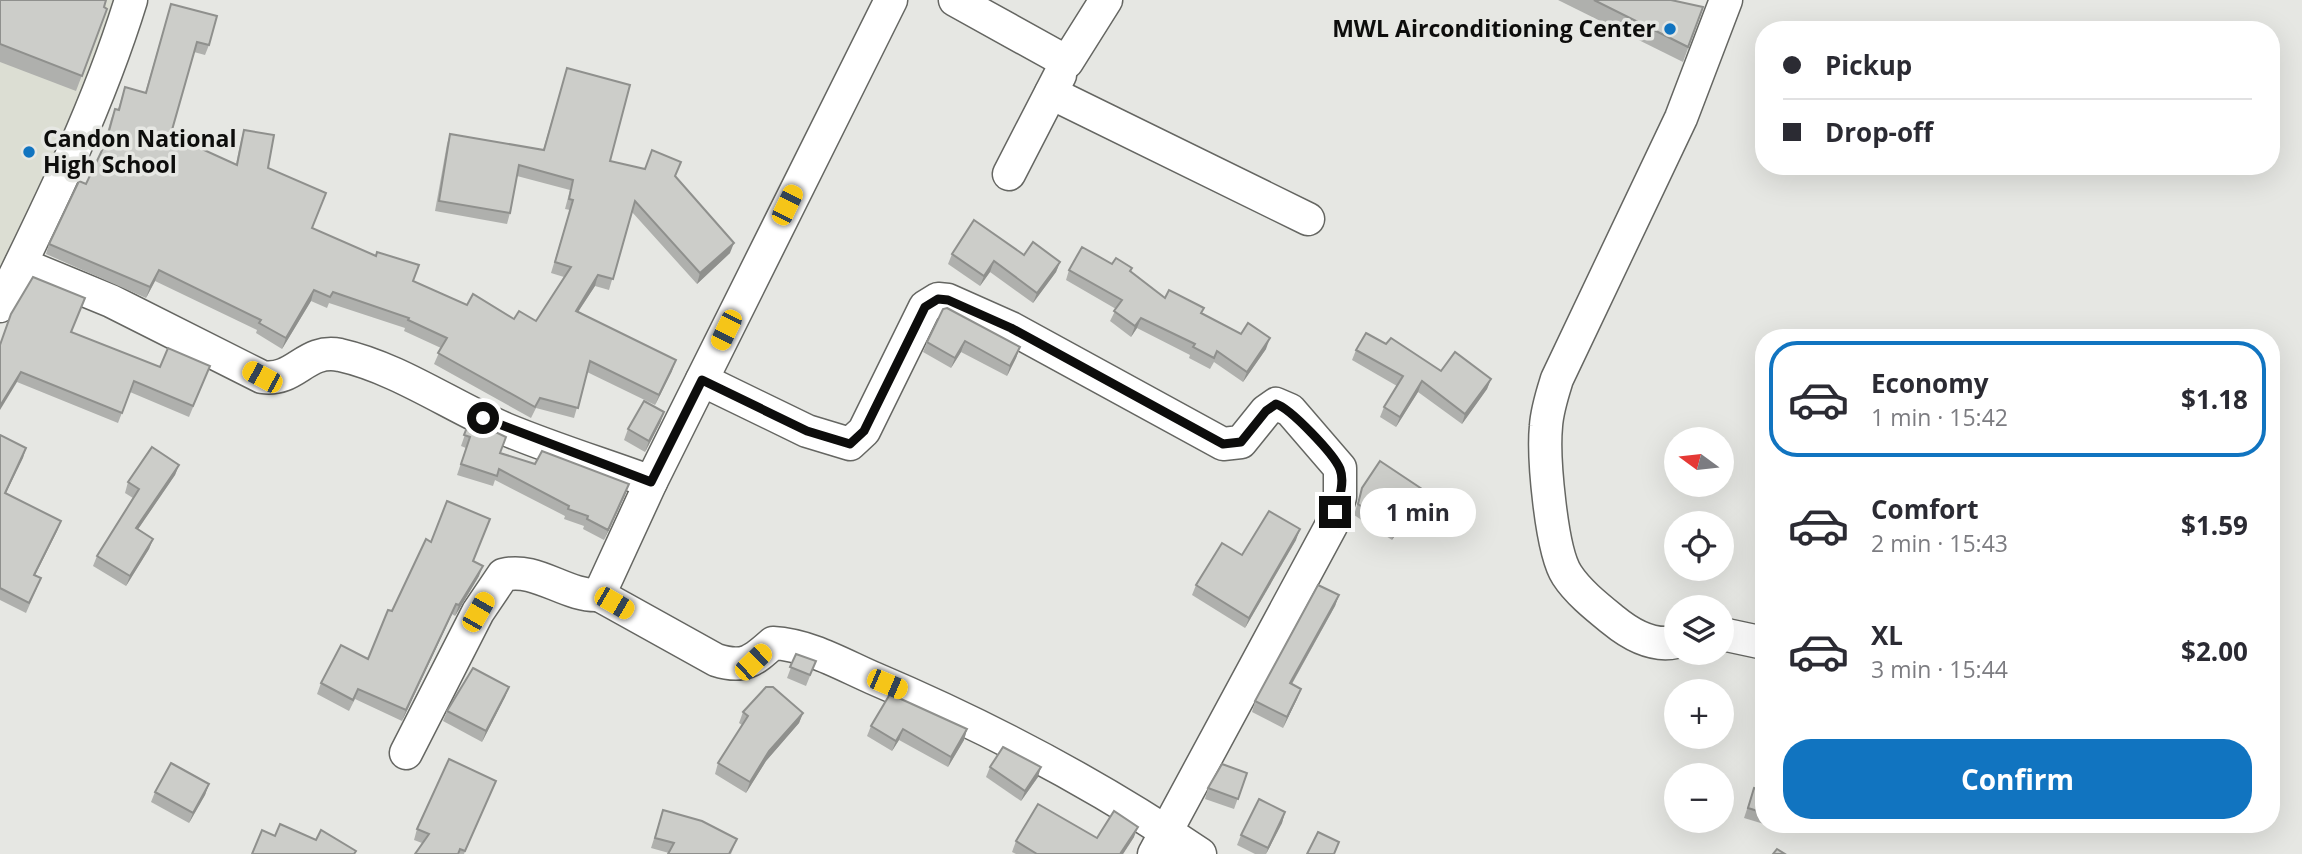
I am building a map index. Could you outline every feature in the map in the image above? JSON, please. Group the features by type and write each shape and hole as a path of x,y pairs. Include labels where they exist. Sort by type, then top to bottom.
{"street":[{"path":"0,306 75,151 116,47 131,0"},
{"path":"599,595 651,482 891,0"},
{"path":"955,0 1067,62"},
{"path":"1009,174 1067,62 1106,0"},
{"path":"1664,641 1649,640 1629,633 1592,602 1566,574 1557,547 1551,504 1544,450 1546,424 1557,379 1681,118 1726,0"},
{"path":"1051,93 1308,219"},
{"path":"21,264 111,301 262,377 285,377 311,357 338,355 393,375 506,429 651,482"},
{"path":"702,380 807,431 850,444 864,431 916,319 925,307 938,299 956,303 1011,328 1223,444 1241,442 1266,411 1276,404 1290,410 1340,468 1340,497 1331,526 1160,842"},
{"path":"406,753 478,612 503,575 522,574 573,593 599,595 716,660 731,665 753,662 773,643 803,647 930,702 1033,755 1160,842 1200,854"},
{"path":"1734,637 1755,641"}],"shaded area":[{"name":"Candon National High School","path":"0,0 122,0 114,26 0,278"}],"building":[{"path":"0,0 106,0 104,7 107,9 82,76 0,44"},
{"path":"1594,0 1671,0 1703,7 1688,47"},
{"path":"171,4 217,16 209,45 197,42 172,130 184,135 182,140 237,165 244,130 274,135 268,168 326,193 312,228 376,256 377,252 419,265 413,281 467,305 473,294 514,319 519,311 536,321 571,267 555,262 573,200 569,199 573,180 519,165 510,213 439,201 450,134 544,150 567,68 630,85 610,161 645,169 652,150 681,162 675,176 734,243 700,273 635,201 613,279 598,275 576,311 676,360 659,395 590,361 578,408 540,398 535,407 438,353 447,338 408,320 409,318 333,292 330,297 314,290 286,338 259,323 261,320 159,270 150,287 49,244 79,181 86,184 106,142 115,109 119,110 125,87 146,93"},
{"path":"974,220 1024,255 1033,242 1060,262 1037,293 994,261 984,276 952,254"},
{"path":"1082,247 1112,264 1116,258 1132,268 1130,271 1165,298 1169,290 1204,308 1201,313 1241,334 1248,323 1270,338 1247,372 1217,351 1214,358 1193,347 1195,344 1141,318 1135,326 1114,311 1122,300 1069,270"},
{"path":"33,277 85,298 71,332 160,367 168,348 210,366 193,406 134,381 122,413 21,372 0,406 0,345 11,314"},
{"path":"947,308 1020,347 1010,366 965,341 955,358 927,342 943,309"},
{"path":"1366,333 1386,344 1391,338 1441,371 1455,352 1491,379 1465,414 1422,381 1400,417 1384,407 1403,376 1356,350"},
{"path":"644,401 664,412 649,441 628,429"},
{"path":"470,420 506,437 500,453 535,464 542,451 629,484 608,530 587,519 588,516 568,509 569,506 499,469 497,476 461,464 470,437 464,435"},
{"path":"0,435 26,448 5,493 61,521 34,575 41,578 29,603 0,588"},
{"path":"152,447 179,465 136,528 153,539 130,576 97,556 139,489 128,482"},
{"path":"1380,461 1422,489 1395,530 1358,504 1362,488"},
{"path":"447,501 490,519 473,561 483,566 459,605 456,604 406,710 358,689 353,700 321,683 341,645 368,659 388,610 392,611 426,539 431,542"},
{"path":"1269,511 1300,529 1249,618 1196,585 1222,543 1242,555"},
{"path":"1318,585 1339,595 1290,683 1301,689 1287,717 1255,701"},
{"path":"796,654 816,661 810,675 790,667"},
{"path":"473,668 509,687 486,731 447,711"},
{"path":"766,687 773,687 803,713 769,751 750,782 718,763 748,716 743,712"},
{"path":"890,694 967,729 951,757 903,729 896,741 871,726"},
{"path":"1003,747 1041,767 1025,791 990,767"},
{"path":"449,759 496,781 465,851 460,849 458,854 415,854 429,834 417,829"},
{"path":"171,763 209,784 193,813 155,792"},
{"path":"1222,764 1247,773 1238,799 1208,788"},
{"path":"1754,788 1755,788 1755,810 1748,808"},
{"path":"1259,799 1285,812 1268,848 1241,835"},
{"path":"1038,804 1097,838 1114,811 1138,827 1120,854 1037,854 1016,841"},
{"path":"663,810 702,821 737,839 729,854 668,854 674,843 655,838"},
{"path":"280,824 316,840 321,830 356,851 354,854 252,854 262,830 275,836"},
{"path":"1318,832 1339,842 1334,854 1307,854"}],"place":[{"name":"MWL Airconditioning Center","path":"1670,29"},
{"name":"Candon National High School","path":"29,152"}],"route":[{"path":"483,418 651,482 702,380 807,431 850,444 864,431 879,403 916,319 931,302 938,299 948,300 1011,328 1192,430 1223,444 1241,442 1251,434 1266,411 1276,404 1283,406 1290,410 1340,468 1342,482 1335,512"}]}
